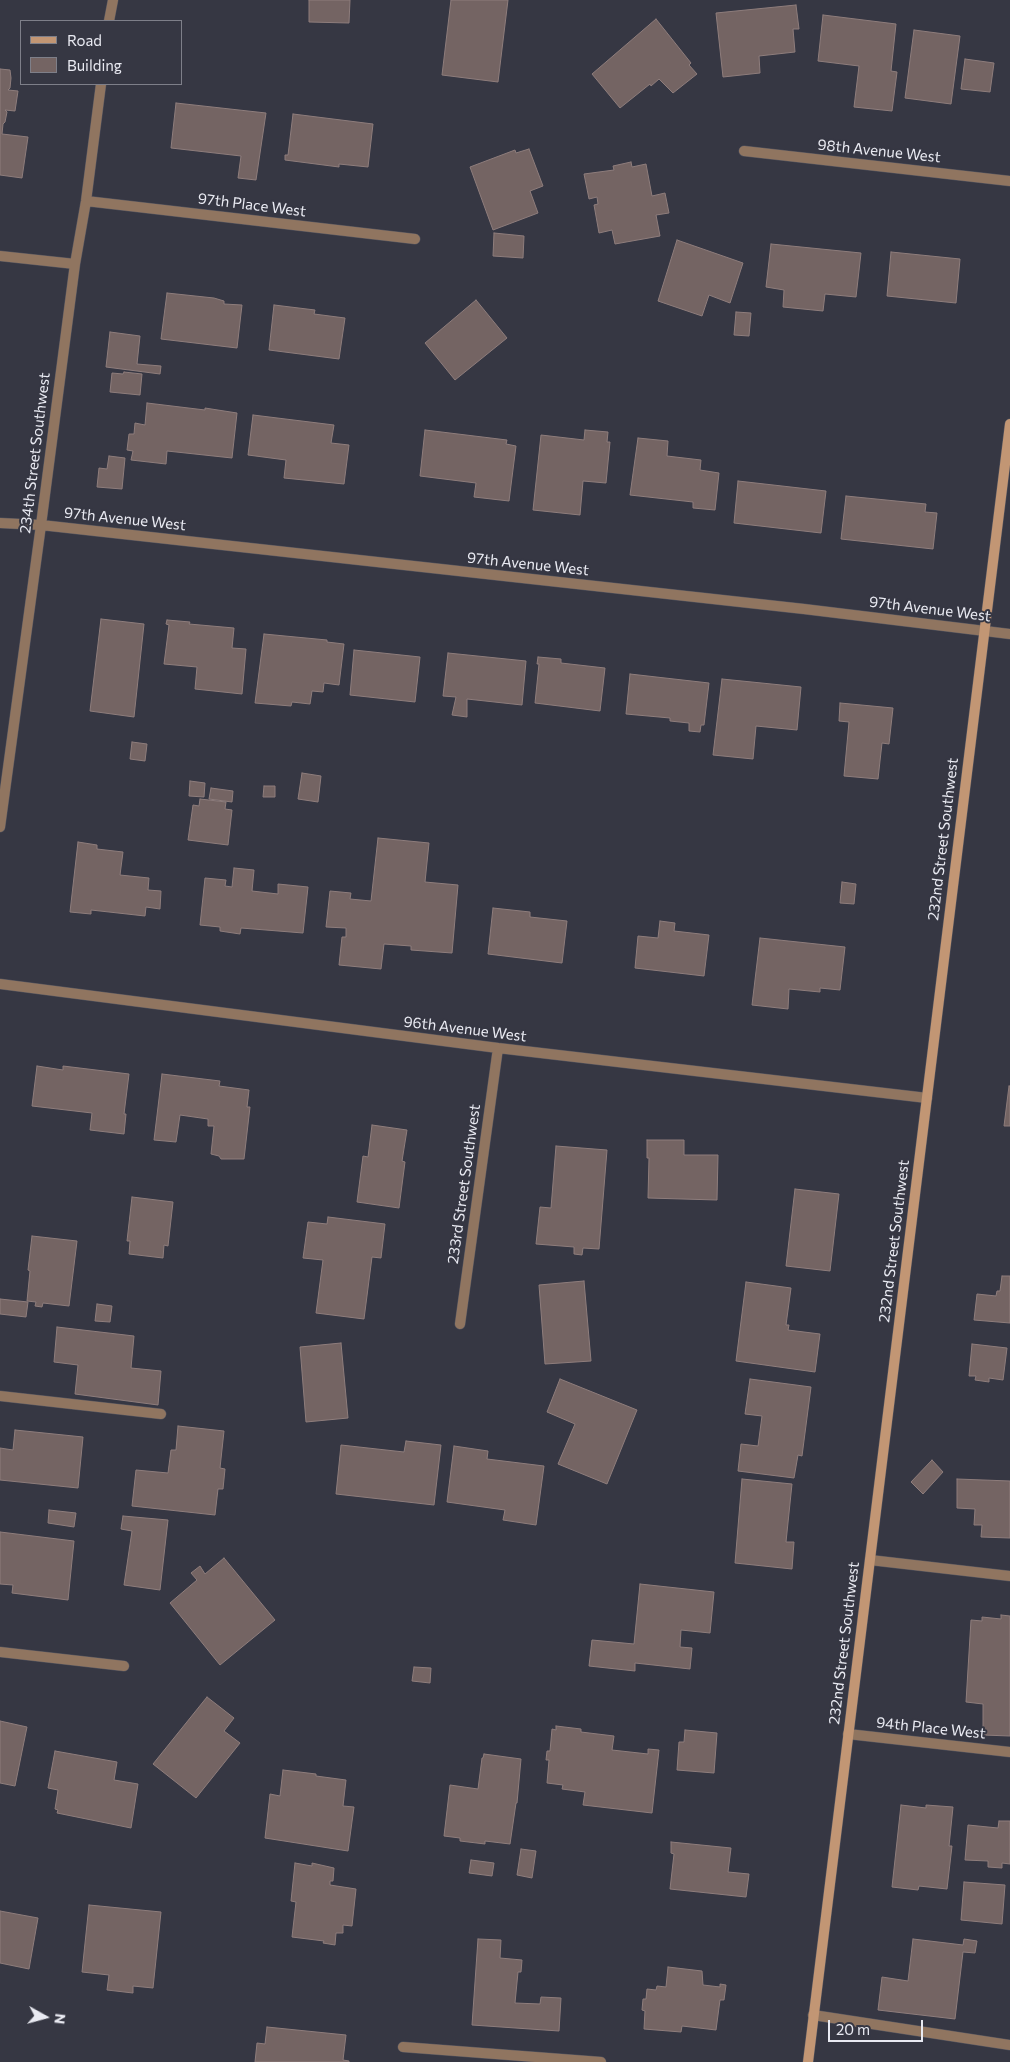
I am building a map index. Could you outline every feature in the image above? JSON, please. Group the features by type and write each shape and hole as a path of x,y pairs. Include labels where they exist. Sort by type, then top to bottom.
{"street":[{"path":"109,20 112,0"},
{"name":"234th Street Southwest","path":"0,827 42,525 75,264 86,200 101,85"},
{"name":"98th Avenue West","path":"744,151 1010,181"},
{"name":"97th Place West","path":"86,200 415,239"},
{"path":"0,256 75,264"},
{"name":"232nd Street Southwest","path":"808,2062 1010,424"},
{"name":"97th Avenue West","path":"0,523 42,525 804,609 1010,634"},
{"name":"96th Avenue West","path":"0,984 498,1048 927,1098"},
{"name":"233rd Street Southwest","path":"460,1324 498,1048"},
{"path":"0,1396 161,1414"},
{"path":"870,1560 1010,1576"},
{"path":"0,1652 124,1666"},
{"name":"94th Place West","path":"848,1734 1010,1752"},
{"path":"813,2015 1010,2045"},
{"path":"403,2047 600,2062"}],"building":[{"path":"309,0 350,0 349,23 309,22"},
{"path":"451,0 508,0 498,82 442,75"},
{"path":"796,5 799,29 793,29 795,52 759,56 760,73 723,77 716,13"},
{"path":"823,15 896,24 891,71 897,72 892,111 854,107 859,66 818,61"},
{"path":"656,19 691,63 689,65 697,74 673,93 659,79 620,108 592,74"},
{"path":"914,30 960,36 951,104 905,98"},
{"path":"965,59 994,63 990,92 961,89"},
{"path":"0,69 10,70 10,88 8,90 18,91 15,111 5,110 7,112 2,134 28,137 22,178 0,175"},
{"path":"176,103 266,113 256,180 238,178 241,156 171,148"},
{"path":"293,114 373,124 368,167 339,164 339,167 285,160 285,155 288,155"},
{"path":"529,149 543,186 530,191 538,213 493,230 470,167 515,150 516,153"},
{"path":"631,162 632,167 646,164 652,196 665,193 669,213 656,215 660,236 615,244 612,230 599,233 594,205 598,204 597,197 589,199 584,174 614,170 613,166"},
{"path":"494,233 524,236 523,258 493,256"},
{"path":"677,240 743,263 730,303 709,295 702,316 658,301"},
{"path":"771,244 861,253 856,297 825,294 823,311 783,307 784,290 766,287"},
{"path":"891,252 960,259 956,303 887,296"},
{"path":"167,293 214,298 224,301 224,304 242,305 237,348 161,339"},
{"path":"476,300 507,338 455,380 425,343"},
{"path":"274,305 315,310 314,314 345,318 339,359 269,350"},
{"path":"736,312 751,313 749,336 734,335"},
{"path":"110,332 140,336 137,364 161,366 160,374 106,367"},
{"path":"124,372 142,374 140,395 110,392 112,373 123,374"},
{"path":"147,403 237,413 232,458 167,451 166,464 131,460 133,451 127,450 129,434 134,434 135,423 145,425"},
{"path":"253,415 334,425 331,443 349,445 344,484 284,478 286,460 248,455"},
{"path":"425,430 507,440 506,444 516,446 509,501 474,497 476,483 420,476"},
{"path":"585,430 608,432 607,442 610,442 606,483 583,481 580,515 533,510 541,435 584,440"},
{"path":"638,438 668,441 667,456 701,460 700,470 719,473 715,510 693,508 693,502 630,495"},
{"path":"109,456 125,458 122,489 97,487 99,468 107,469"},
{"path":"738,481 826,491 821,533 734,523"},
{"path":"846,496 926,504 925,512 937,513 933,549 841,539"},
{"path":"101,619 144,624 134,717 90,711"},
{"path":"167,620 234,628 232,648 246,649 242,694 195,689 197,667 164,664 169,625 166,624"},
{"path":"264,634 327,640 327,642 344,644 339,685 324,683 323,692 312,691 310,704 292,702 291,706 255,703"},
{"path":"354,650 420,657 415,702 350,695"},
{"path":"448,653 526,661 522,705 467,699 467,717 452,715 456,697 443,696"},
{"path":"538,657 561,659 561,663 605,668 600,711 535,703"},
{"path":"630,674 709,683 704,725 701,725 700,732 689,731 689,723 670,721 670,718 626,714"},
{"path":"722,679 801,687 797,730 756,726 753,759 713,755"},
{"path":"840,703 893,708 889,744 882,743 878,779 844,776 849,722 839,721"},
{"path":"132,742 147,744 145,761 130,759"},
{"path":"302,773 321,776 318,802 298,799"},
{"path":"190,781 205,783 204,797 189,796"},
{"path":"264,786 275,786 275,797 263,797"},
{"path":"211,788 233,791 232,802 209,799"},
{"path":"200,799 226,802 225,809 232,810 228,845 188,840 193,805 199,806"},
{"path":"378,838 429,843 425,882 458,885 452,953 411,950 411,946 384,944 381,969 339,965 342,937 346,937 346,928 326,927 330,891 351,893 350,899 371,901"},
{"path":"78,842 97,845 97,849 123,852 120,875 149,878 148,890 161,891 160,909 146,907 145,916 91,910 91,914 70,912"},
{"path":"234,868 254,870 252,891 278,894 278,884 308,887 303,933 241,928 240,934 220,931 220,927 200,925 205,878 226,880 225,886 232,887"},
{"path":"842,882 856,884 854,904 840,903"},
{"path":"493,908 530,912 530,917 567,921 562,963 488,954"},
{"path":"660,921 675,923 674,931 709,935 704,976 635,968 638,936 658,938"},
{"path":"760,938 845,947 840,990 820,988 820,992 789,989 788,1009 752,1005"},
{"path":"37,1066 63,1070 63,1066 129,1074 124,1114 126,1114 124,1134 90,1130 92,1113 32,1106"},
{"path":"162,1074 220,1081 219,1086 249,1090 247,1107 250,1107 244,1159 221,1159 219,1156 211,1154 214,1126 208,1126 208,1119 180,1115 176,1142 154,1140"},
{"path":"1009,1086 1010,1126 1004,1126"},
{"path":"372,1125 407,1130 402,1161 405,1162 399,1208 357,1202 363,1156 368,1157"},
{"path":"647,1140 684,1140 684,1155 718,1155 717,1200 648,1198 649,1158 647,1158"},
{"path":"556,1146 607,1150 599,1249 583,1248 582,1255 574,1254 574,1247 536,1244 540,1207 551,1208"},
{"path":"795,1189 839,1194 830,1271 786,1266"},
{"path":"132,1197 173,1202 168,1246 164,1245 163,1258 129,1254 130,1241 127,1241"},
{"path":"328,1217 385,1224 381,1258 372,1257 364,1319 316,1313 323,1260 303,1258 308,1222 327,1224"},
{"path":"32,1236 77,1241 69,1306 43,1303 42,1307 35,1306 36,1302 27,1301"},
{"path":"1002,1276 1010,1276 1010,1323 974,1320 977,1294 996,1296 997,1291 1000,1291"},
{"path":"584,1281 591,1361 545,1364 539,1285"},
{"path":"746,1282 791,1288 786,1325 789,1325 788,1330 820,1334 815,1372 736,1361"},
{"path":"0,1299 28,1302 26,1317 0,1314"},
{"path":"97,1304 112,1306 110,1322 95,1321"},
{"path":"57,1327 134,1336 131,1368 161,1371 158,1405 75,1394 78,1365 54,1362"},
{"path":"341,1343 348,1418 306,1422 300,1347"},
{"path":"972,1344 1007,1348 1003,1380 989,1378 989,1382 975,1380 976,1376 969,1376"},
{"path":"560,1379 637,1410 607,1484 558,1464 575,1424 547,1412"},
{"path":"750,1379 811,1387 802,1456 798,1455 794,1478 738,1471 741,1444 758,1446 762,1416 745,1414"},
{"path":"178,1426 224,1431 220,1468 225,1469 223,1489 218,1489 215,1515 132,1506 136,1470 168,1473 171,1450 176,1450"},
{"path":"15,1430 83,1437 78,1488 0,1480 0,1448 13,1450"},
{"path":"406,1441 441,1445 434,1505 336,1494 341,1445 404,1452"},
{"path":"454,1446 488,1451 487,1459 544,1466 536,1525 503,1520 505,1510 447,1502"},
{"path":"932,1460 943,1472 923,1494 911,1482"},
{"path":"742,1479 792,1484 786,1542 794,1542 792,1569 735,1563"},
{"path":"957,1479 1010,1481 1010,1538 981,1537 982,1525 974,1525 975,1509 957,1508"},
{"path":"49,1510 76,1513 74,1527 48,1523"},
{"path":"123,1516 168,1520 160,1590 124,1585 132,1531 121,1529"},
{"path":"0,1532 74,1541 68,1600 12,1593 13,1585 0,1584"},
{"path":"224,1558 275,1620 220,1665 170,1603 197,1580 191,1573 200,1566 205,1574"},
{"path":"640,1584 714,1592 710,1633 681,1630 680,1647 692,1648 690,1669 635,1663 635,1671 589,1666 592,1640 634,1644"},
{"path":"1001,1615 1010,1616 1010,1736 983,1735 983,1704 966,1702 971,1620 982,1621 982,1617 1001,1619"},
{"path":"414,1667 431,1668 430,1683 412,1681"},
{"path":"207,1697 234,1718 224,1731 240,1743 196,1798 153,1764"},
{"path":"0,1721 27,1727 15,1786 0,1783"},
{"path":"556,1726 581,1729 581,1732 614,1736 612,1750 648,1754 648,1749 659,1750 652,1813 583,1805 585,1792 562,1789 563,1785 547,1783 549,1760 546,1760 547,1751 550,1751 552,1729 556,1730"},
{"path":"685,1730 717,1733 714,1773 677,1770 679,1742 684,1742"},
{"path":"55,1751 117,1762 114,1780 138,1784 131,1828 57,1813 58,1810 55,1809 58,1790 48,1788"},
{"path":"484,1754 521,1759 517,1803 510,1844 460,1841 460,1838 444,1836 450,1785 478,1789"},
{"path":"283,1770 346,1780 343,1806 354,1807 348,1851 265,1838 270,1794 280,1796"},
{"path":"901,1805 926,1808 926,1805 953,1807 949,1846 952,1846 947,1889 919,1886 918,1890 892,1887"},
{"path":"999,1821 1010,1821 1010,1864 1002,1863 1002,1868 988,1867 988,1861 965,1860 968,1825 998,1828"},
{"path":"671,1842 731,1848 728,1872 749,1874 746,1897 670,1889 674,1854 671,1853"},
{"path":"521,1849 536,1851 532,1878 517,1875"},
{"path":"471,1860 494,1863 492,1876 469,1873"},
{"path":"295,1863 312,1866 312,1863 334,1868 333,1881 330,1881 330,1885 356,1889 352,1926 343,1925 343,1933 336,1933 335,1945 323,1943 324,1941 292,1937 296,1902 291,1901"},
{"path":"964,1882 1005,1885 1002,1924 961,1920"},
{"path":"89,1905 161,1912 153,1988 133,1986 133,1993 107,1990 109,1975 82,1972"},
{"path":"0,1911 38,1918 29,1969 0,1963"},
{"path":"478,1939 501,1940 500,1958 522,1960 521,1972 518,1972 515,2003 540,2004 541,1997 561,1998 559,2031 472,2025"},
{"path":"913,1939 963,1945 964,1939 977,1941 975,1953 963,1952 955,2019 878,2010 882,1977 908,1981"},
{"path":"668,1967 702,1971 703,1985 720,1987 720,1984 726,1985 724,2000 720,2000 716,2030 682,2026 681,2032 644,2029 645,2011 642,2010 643,1999 646,1999 647,1989 656,1990 657,1986 666,1987"},
{"path":"267,2027 346,2035 343,2060 349,2062 255,2062 257,2043 265,2044"}]}
